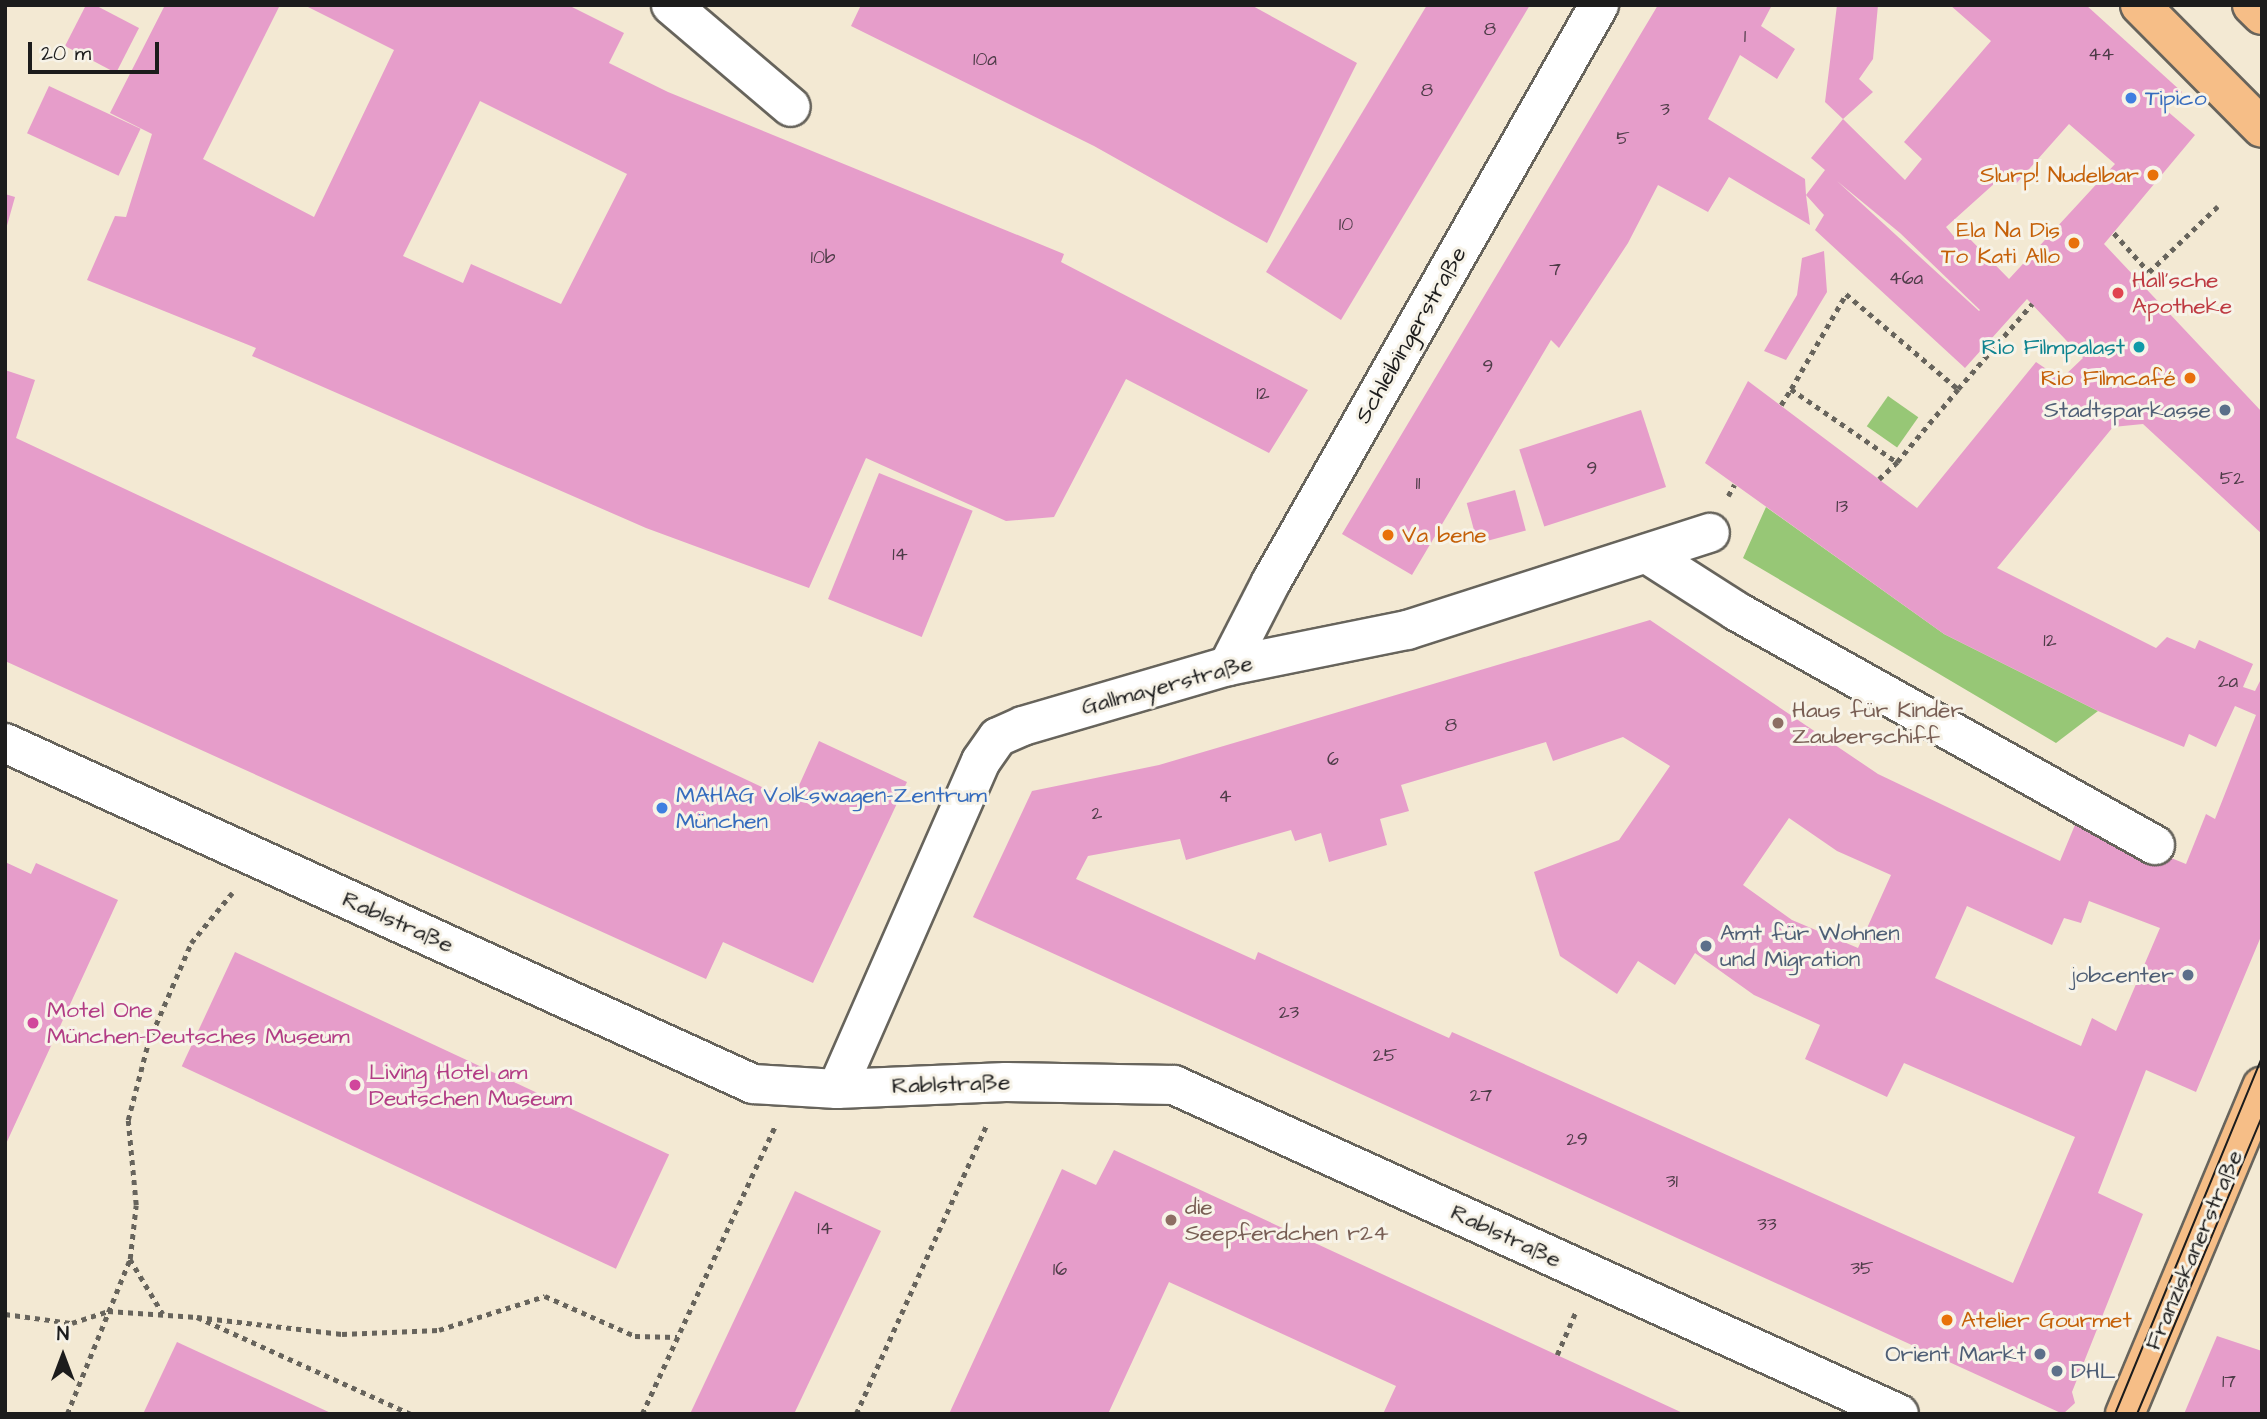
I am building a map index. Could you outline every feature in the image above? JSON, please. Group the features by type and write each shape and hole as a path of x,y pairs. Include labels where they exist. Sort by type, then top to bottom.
{"main road":[{"path":"2140,5 2262,128"},
{"path":"2252,5 2262,15"},
{"name":"Franziskanerstraße","path":"2125,1414 2262,1087"}],"street":[{"path":"671,5 791,107"},
{"name":"Schleibingerstraße","path":"1228,666 1276,571 1599,5"},
{"name":"Gallmayerstraße","path":"837,1089 981,761 998,737 1023,726 1228,666 1407,630 1710,533"},
{"path":"1647,554 1736,611 2155,845"},
{"name":"Rablstraße","path":"5,743 753,1084 837,1089 1006,1082 1174,1085 1899,1414"}],"path":[{"path":"2114,233 2149,272 2218,206"},
{"path":"1781,405 1846,293 1958,389"},
{"path":"1879,479 1897,462 2032,304"},
{"path":"1791,389 1897,462"},
{"path":"67,1414 130,1259 136,1205 128,1120 148,1043 191,943 259,859"},
{"path":"856,1414 1006,1082"},
{"path":"642,1414 793,1087"},
{"path":"130,1259 164,1315"},
{"path":"7,1316 72,1323 108,1311 197,1317 342,1334 439,1330 545,1296 635,1336 677,1337"},
{"path":"197,1317 411,1414"}],"green space":[{"path":"1888,396 1918,417 1897,448 1867,426"},
{"path":"1766,507 1944,634 2098,711 2056,743 1743,558"}],"building":[{"path":"86,5 95,5 139,28 116,73 65,46"},
{"path":"165,5 280,5 203,159 314,217 394,50 304,5 568,5 624,33 609,63 668,92 1064,254 1061,262 1308,390 1269,453 1126,379 1054,517 1006,521 866,458 809,588 646,528 252,356 256,348 87,280 115,216 126,217 152,134 110,113","holes":["480,101 627,174 561,304 471,264 463,283 403,256"]},
{"path":"861,5 1251,5 1357,63 1267,243 1094,146 851,26"},
{"path":"1427,5 1530,5 1341,320 1266,272"},
{"path":"1658,5 1772,5 1761,26 1795,49 1777,79 1740,55 1708,119 1805,179 1810,225 1729,177 1708,212 1658,185 1628,243 1559,348 1551,340 1412,575 1342,534"},
{"path":"1837,5 1878,5 1873,59 1859,79 1873,92 1843,119 1825,102"},
{"path":"1950,5 2086,5 2182,92 2166,110 2195,135 2104,244 2262,412 2262,534 2143,424 2113,427 1997,568 2156,648 2167,637 2195,649 2199,640 2253,664 2243,687 2255,691 2262,677 2262,934 2196,1092 2146,1070 2098,1193 2143,1214 2072,1392 2075,1403 2063,1414 973,917 1032,791 1159,765 1650,620 1878,774 2060,861 2077,820 2186,864 2206,814 2215,819 2256,715 2235,706 2216,747 2189,734 2184,747 2098,711 1944,634 1705,463 1748,381 1917,508 2036,362 2061,379 2083,358 2027,299 1965,368 1815,230 1824,215 1806,195 1825,170 1811,158 1843,119 1905,180 1922,159 1904,142 1991,41","holes":["2069,124 2115,164 2009,279 1967,236 1956,239 1946,227 2005,174 2015,185","1837,181 1900,233 1979,311","1623,737 1670,766 1619,840 1534,872 1560,956 1617,994 1638,961 1675,985 1695,953 1754,995 1820,1025 1805,1059 1887,1097 1904,1063 2075,1137 2013,1283 1452,1032 1449,1038 1258,952 1255,960 1076,879 1088,856 1180,839 1186,860 1291,830 1295,841 1321,833 1329,862 1387,845 1380,819 1409,811 1401,785 1546,742 1553,761","1789,818 1837,851 1891,875 1858,948 1792,920 1743,885","2089,901 2160,928 2116,1031 2092,1018 2081,1046 1935,978 1967,906 2052,945 2064,918 2081,923"]},
{"path":"49,86 141,129 119,176 27,133"},
{"path":"5,194 15,197 6,229 5,229"},
{"path":"1824,251 1827,292 1786,360 1764,351 1797,295 1802,258"},
{"path":"5,370 35,380 16,438 792,801 819,741 907,782 813,983 723,942 706,979 5,661"},
{"path":"1641,410 1666,487 1544,527 1519,450"},
{"path":"879,473 973,511 922,637 828,599"},
{"path":"1515,490 1526,531 1478,544 1467,503"},
{"name":"Motel One München-Deutsches Museum","path":"5,862 31,874 36,863 118,900 5,1146"},
{"path":"235,952 669,1154 616,1269 182,1066"},
{"path":"1114,1150 1685,1414 1383,1414 1396,1386 1169,1282 1108,1414 949,1414 1062,1169 1096,1185"},
{"path":"795,1191 881,1231 794,1414 690,1414"},
{"path":"2217,1336 2262,1351 2262,1414 2184,1414"},
{"path":"177,1342 333,1414 143,1414"}],"tram line":[{"path":"2115,1414 2262,1057"},
{"path":"2137,1414 2262,1117"}],"place":[{"name":"Tipico","path":"2131,98"},
{"name":"Slurp! Nudelbar","path":"2153,175"},
{"name":"Ela Na Dis To Kati Allo","path":"2074,243"},
{"name":"Hall'sche Apotheke","path":"2118,293"},
{"name":"Rio Filmpalast","path":"2139,347"},
{"name":"Rio Filmcafé","path":"2190,378"},
{"name":"Stadtsparkasse","path":"2225,410"},
{"name":"Va bene","path":"1388,535"},
{"name":"Haus für Kinder Zauberschiff","path":"1778,723"},
{"name":"MAHAG Volkswagen-Zentrum München","path":"662,808"},
{"name":"Amt für Wohnen und Migration","path":"1706,946"},
{"name":"jobcenter","path":"2188,975"},
{"name":"Motel One München-Deutsches Museum","path":"33,1023"},
{"name":"Living Hotel am Deutschen Museum","path":"355,1085"},
{"name":"die Seepferdchen r24","path":"1171,1220"},
{"name":"Atelier Gourmet","path":"1947,1320"},
{"name":"Orient Markt","path":"2040,1354"},
{"name":"DHL","path":"2057,1371"}]}
